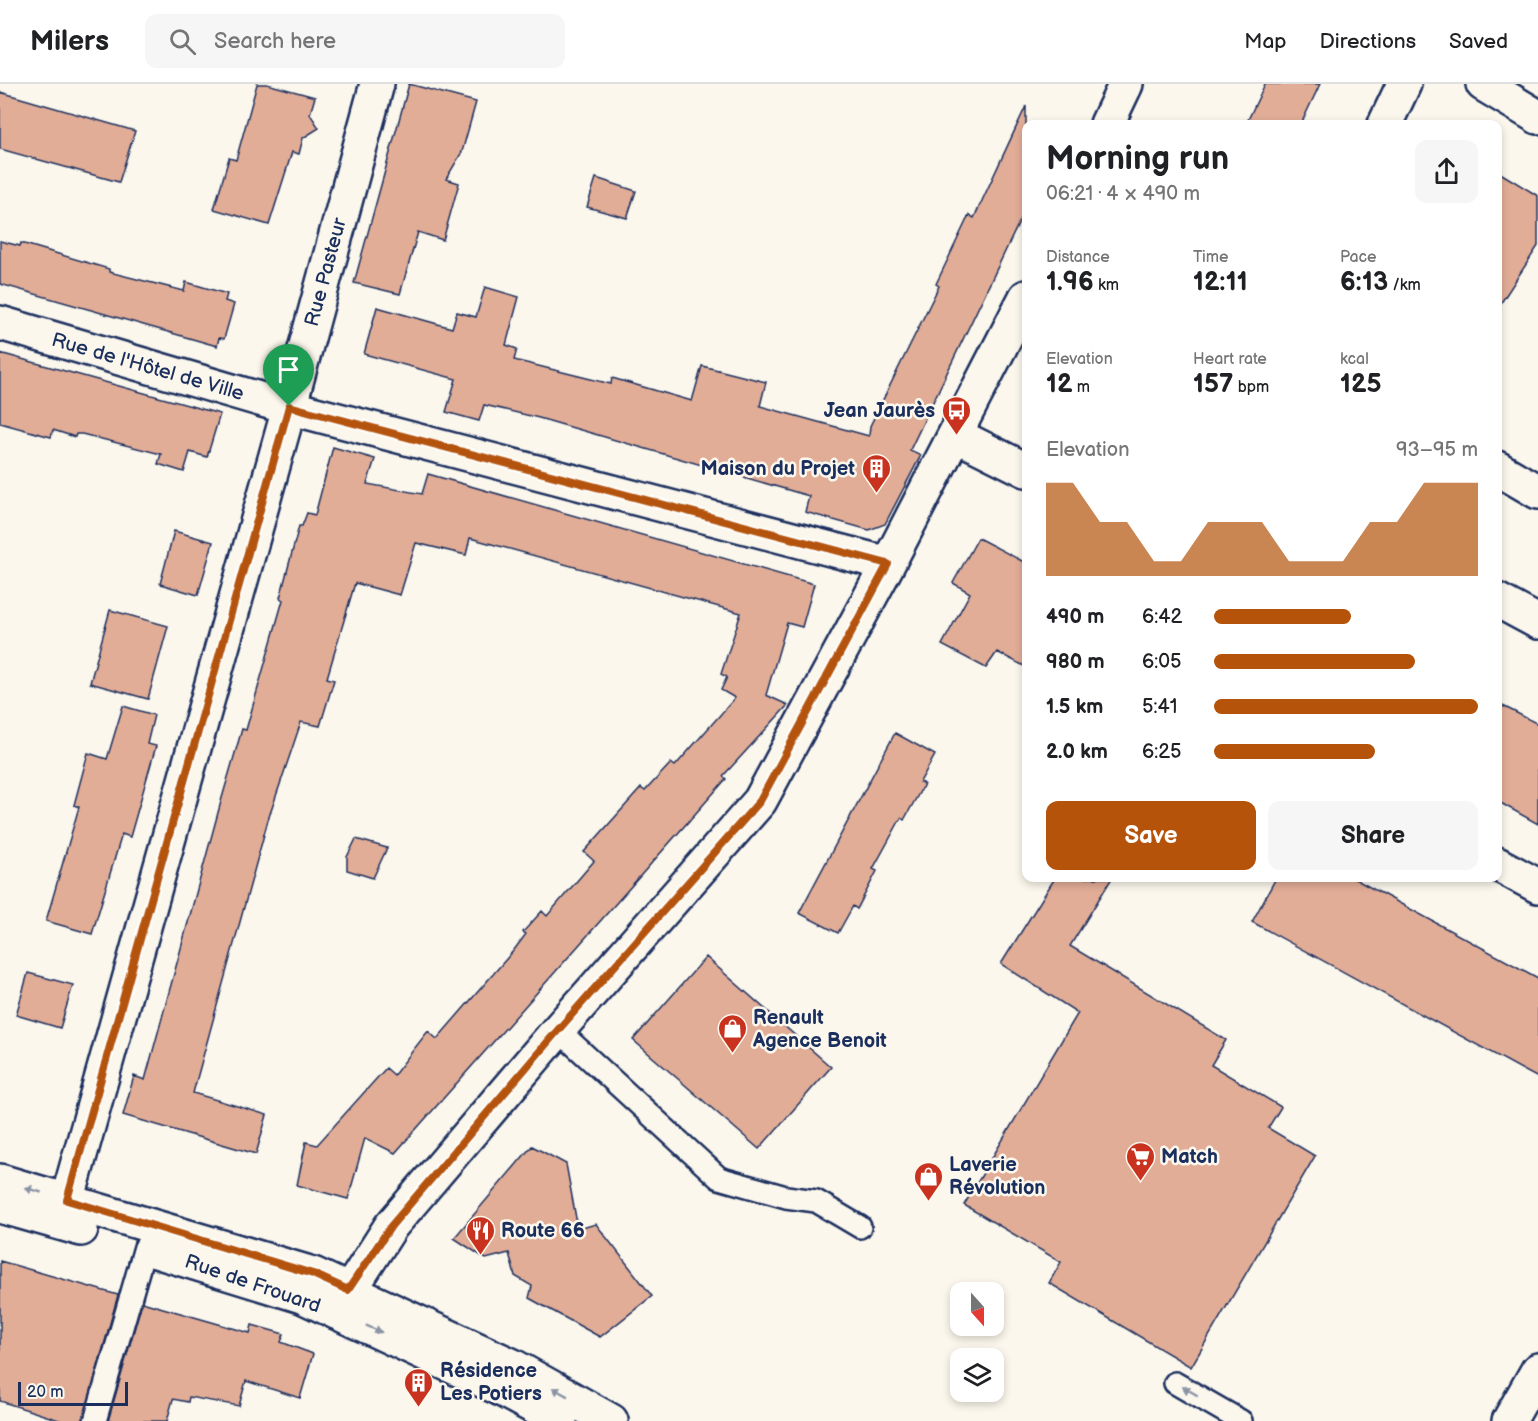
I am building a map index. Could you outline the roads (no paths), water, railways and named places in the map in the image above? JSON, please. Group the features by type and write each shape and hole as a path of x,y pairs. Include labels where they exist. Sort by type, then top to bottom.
{"street":[{"name":"Rue Pasteur","path":"64,1212 377,84"},
{"path":"1109,120 1126,84"},
{"path":"1387,120 1404,84"},
{"path":"1483,84 1538,117"},
{"path":"342,1301 391,1226 558,1030 760,801 888,564 1022,305"},
{"name":"Rue de l'Hôtel de Ville","path":"0,323 289,406 888,564"},
{"path":"956,435 1022,468"},
{"path":"1502,471 1538,492"},
{"path":"1502,603 1538,622"},
{"path":"1502,867 1538,886"},
{"name":"Rue de Frouard","path":"0,1181 145,1247 302,1296 342,1301 513,1366 611,1421"},
{"name":"Rue de Frouard","path":"0,1206 64,1212 313,1274 342,1301 560,1421"},
{"path":"1509,1421 1538,1370"}],"lane":[{"path":"558,1030 718,1178 786,1197 816,1201 860,1227"},
{"path":"95,1421 145,1247"},
{"path":"1175,1383 1241,1421"}],"place":[{"name":"Jean Jaurès","path":"956,436"},
{"name":"Maison du Projet","path":"876,494"},
{"name":"Renault Agence Benoit","path":"732,1054"},
{"name":"Match","path":"1140,1182"},
{"name":"Laverie Révolution","path":"928,1202"},
{"name":"Route 66","path":"480,1256"},
{"name":"Résidence Les Potiers","path":"419,1408"}]}
